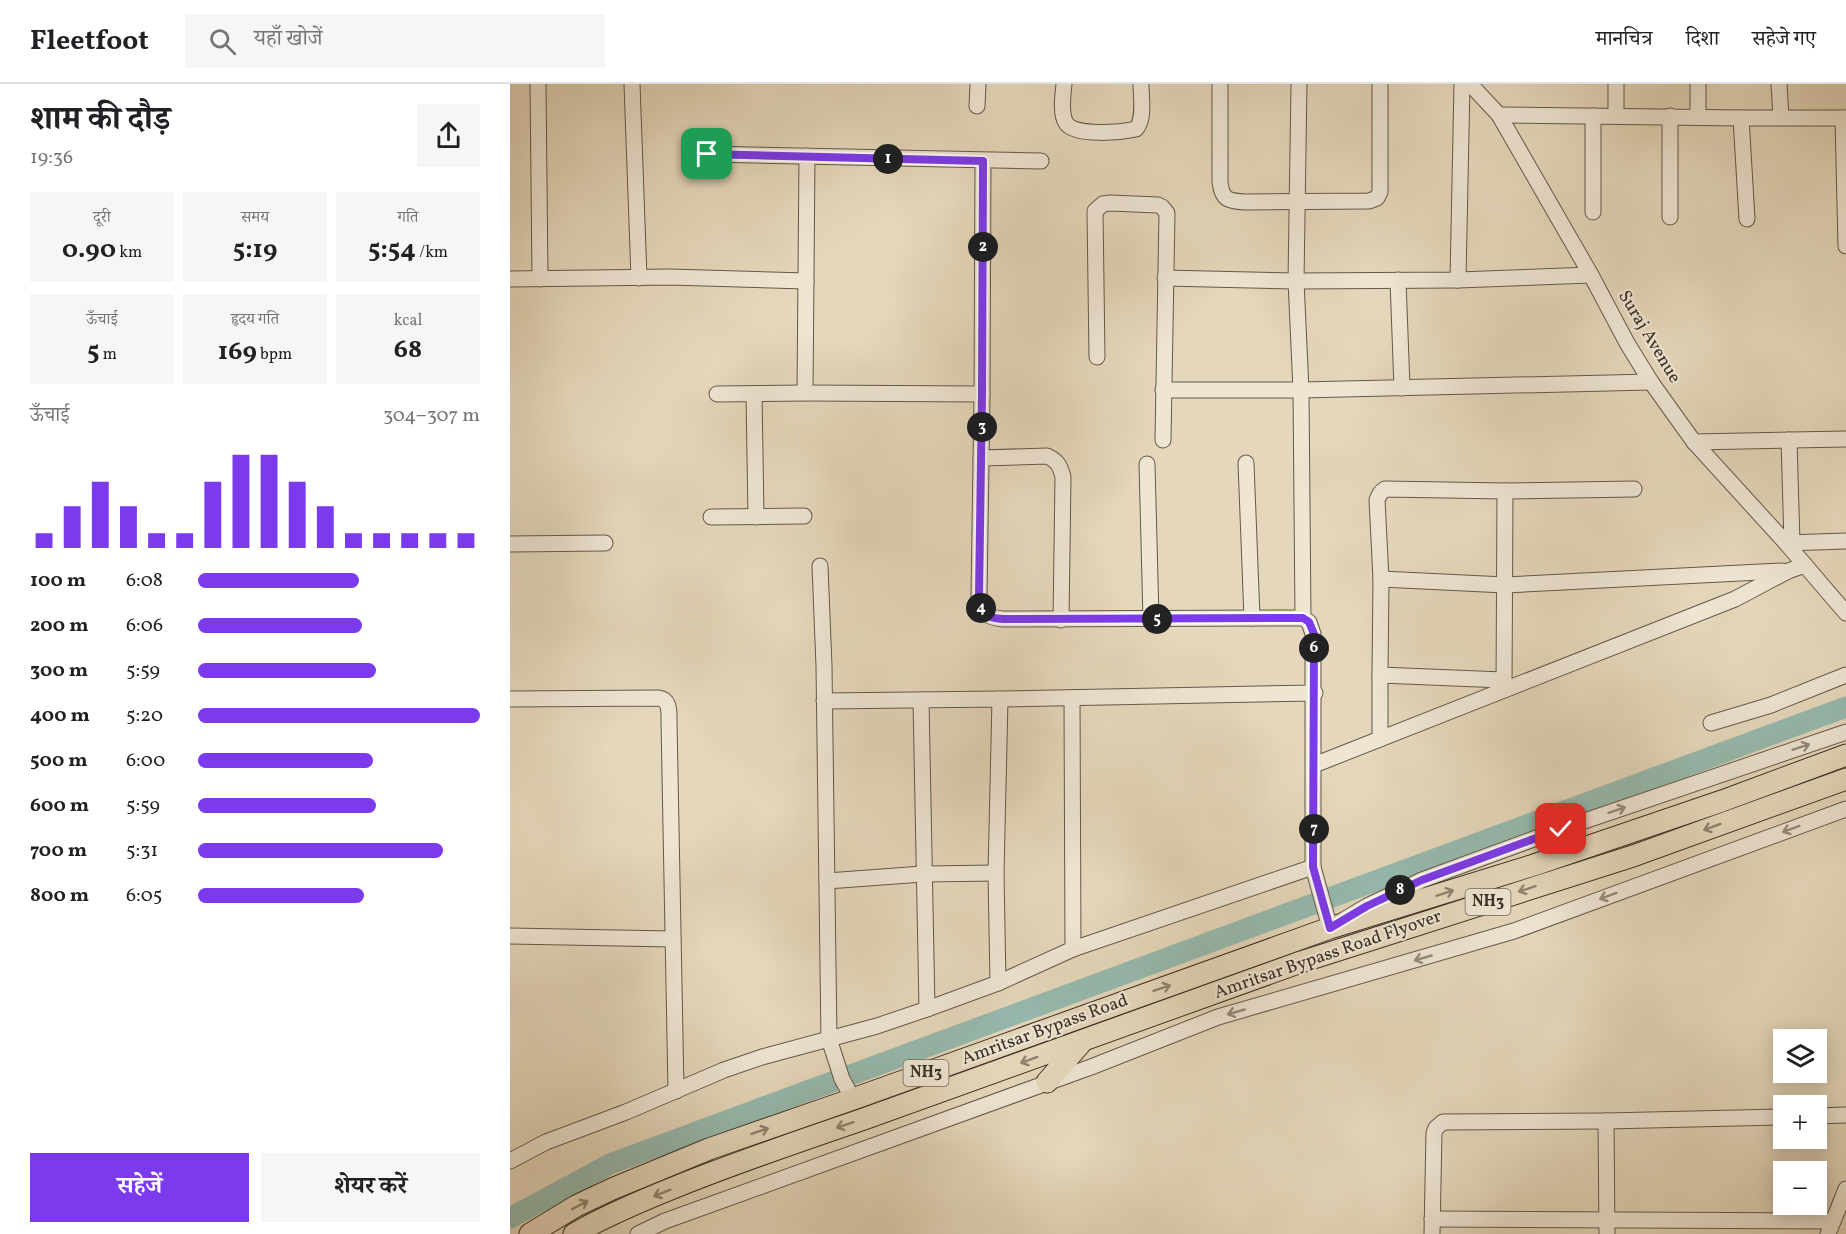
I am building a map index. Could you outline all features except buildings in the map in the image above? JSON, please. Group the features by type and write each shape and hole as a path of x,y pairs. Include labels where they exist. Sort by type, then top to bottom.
{"highway":[{"name":"Amritsar Bypass Road Flyover","path":"1330,928 1534,865 1722,801 1846,755"},
{"name":"Amritsar Bypass Road Flyover","path":"1084,1040 1301,962 1633,856 1846,780"},
{"name":"Amritsar Bypass Road","path":"530,1234 576,1206 661,1167 1330,928"},
{"name":"Amritsar Bypass Road","path":"574,1234 632,1205 721,1169 1084,1040"},
{"path":"1047,1082 1084,1040"}],"street":[{"path":"538,84 540,279"},
{"path":"632,84 639,278"},
{"path":"977,106 978,84"},
{"path":"1064,84 1065,123 1072,128 1089,132 1136,129 1140,125 1141,84"},
{"path":"1220,84 1221,193 1225,198 1235,201 1298,202 1369,201 1377,198 1381,174 1380,84"},
{"path":"1299,84 1296,281 1301,390 1303,618"},
{"path":"1458,280 1462,84"},
{"name":"Suraj Avenue","path":"1470,84 1498,115 1628,343 1694,442 1789,543 1846,613"},
{"path":"1616,84 1616,116"},
{"path":"1698,84 1698,117"},
{"path":"1779,84 1781,117"},
{"path":"1498,115 1845,118 1846,246"},
{"path":"1593,116 1593,212"},
{"path":"1670,116 1670,217"},
{"path":"1741,118 1747,219"},
{"path":"707,154 1041,161"},
{"path":"805,393 807,156"},
{"path":"983,161 979,596 981,609 986,615 994,618 1061,620 1303,618 1309,622 1314,634 1316,875 1330,928 1367,906 1422,880 1561,829 1846,732"},
{"path":"1097,357 1095,211 1098,207 1110,203 1151,203 1162,207 1167,213 1163,440"},
{"path":"1165,278 1296,281 1458,280 1591,275"},
{"path":"510,279 639,278 806,281"},
{"path":"1398,280 1402,388"},
{"path":"1163,390 1301,390 1652,382"},
{"path":"717,394 982,394"},
{"path":"754,394 756,517"},
{"path":"1694,442 1846,439"},
{"path":"1789,440 1789,543 1846,541"},
{"path":"981,458 1047,456 1056,460 1059,466 1063,477 1061,620"},
{"path":"1246,463 1252,618"},
{"path":"1147,464 1151,619"},
{"path":"1380,739 1381,579 1377,500 1382,490 1634,489"},
{"path":"1504,685 1505,491"},
{"path":"711,517 804,516"},
{"path":"510,544 605,543"},
{"path":"1314,765 1504,685 1735,599 1788,571 1805,565"},
{"path":"820,566 831,1046 842,1078 853,1099"},
{"path":"1381,579 1505,585 1788,571"},
{"path":"1380,675 1504,685"},
{"path":"1711,723 1771,705 1846,675"},
{"path":"824,701 1315,693"},
{"path":"510,699 658,698 665,700 668,707 676,1091"},
{"path":"1072,698 1073,949"},
{"path":"998,983 996,873 1000,699"},
{"path":"921,700 927,1009"},
{"path":"638,1234 686,1213 1047,1082 1218,1017 1514,931 1846,808"},
{"path":"827,881 923,874 996,873"},
{"path":"510,1161 546,1143 762,1056 831,1046 877,1026 998,983 1073,949 1316,875"},
{"path":"510,936 672,939"},
{"path":"1827,1116 1846,1115"},
{"path":"1773,1117 1443,1122 1434,1133 1432,1227 1830,1227 1846,1189"},
{"path":"1606,1121 1607,1227"}],"waterway":[{"path":"510,1218 610,1164 1846,707"}],"route":[{"path":"707,154 983,161 979,596 981,609 986,615 1003,619 1303,618 1309,622 1314,634 1315,693 1313,867 1330,928 1367,906 1422,880 1561,829"}]}
